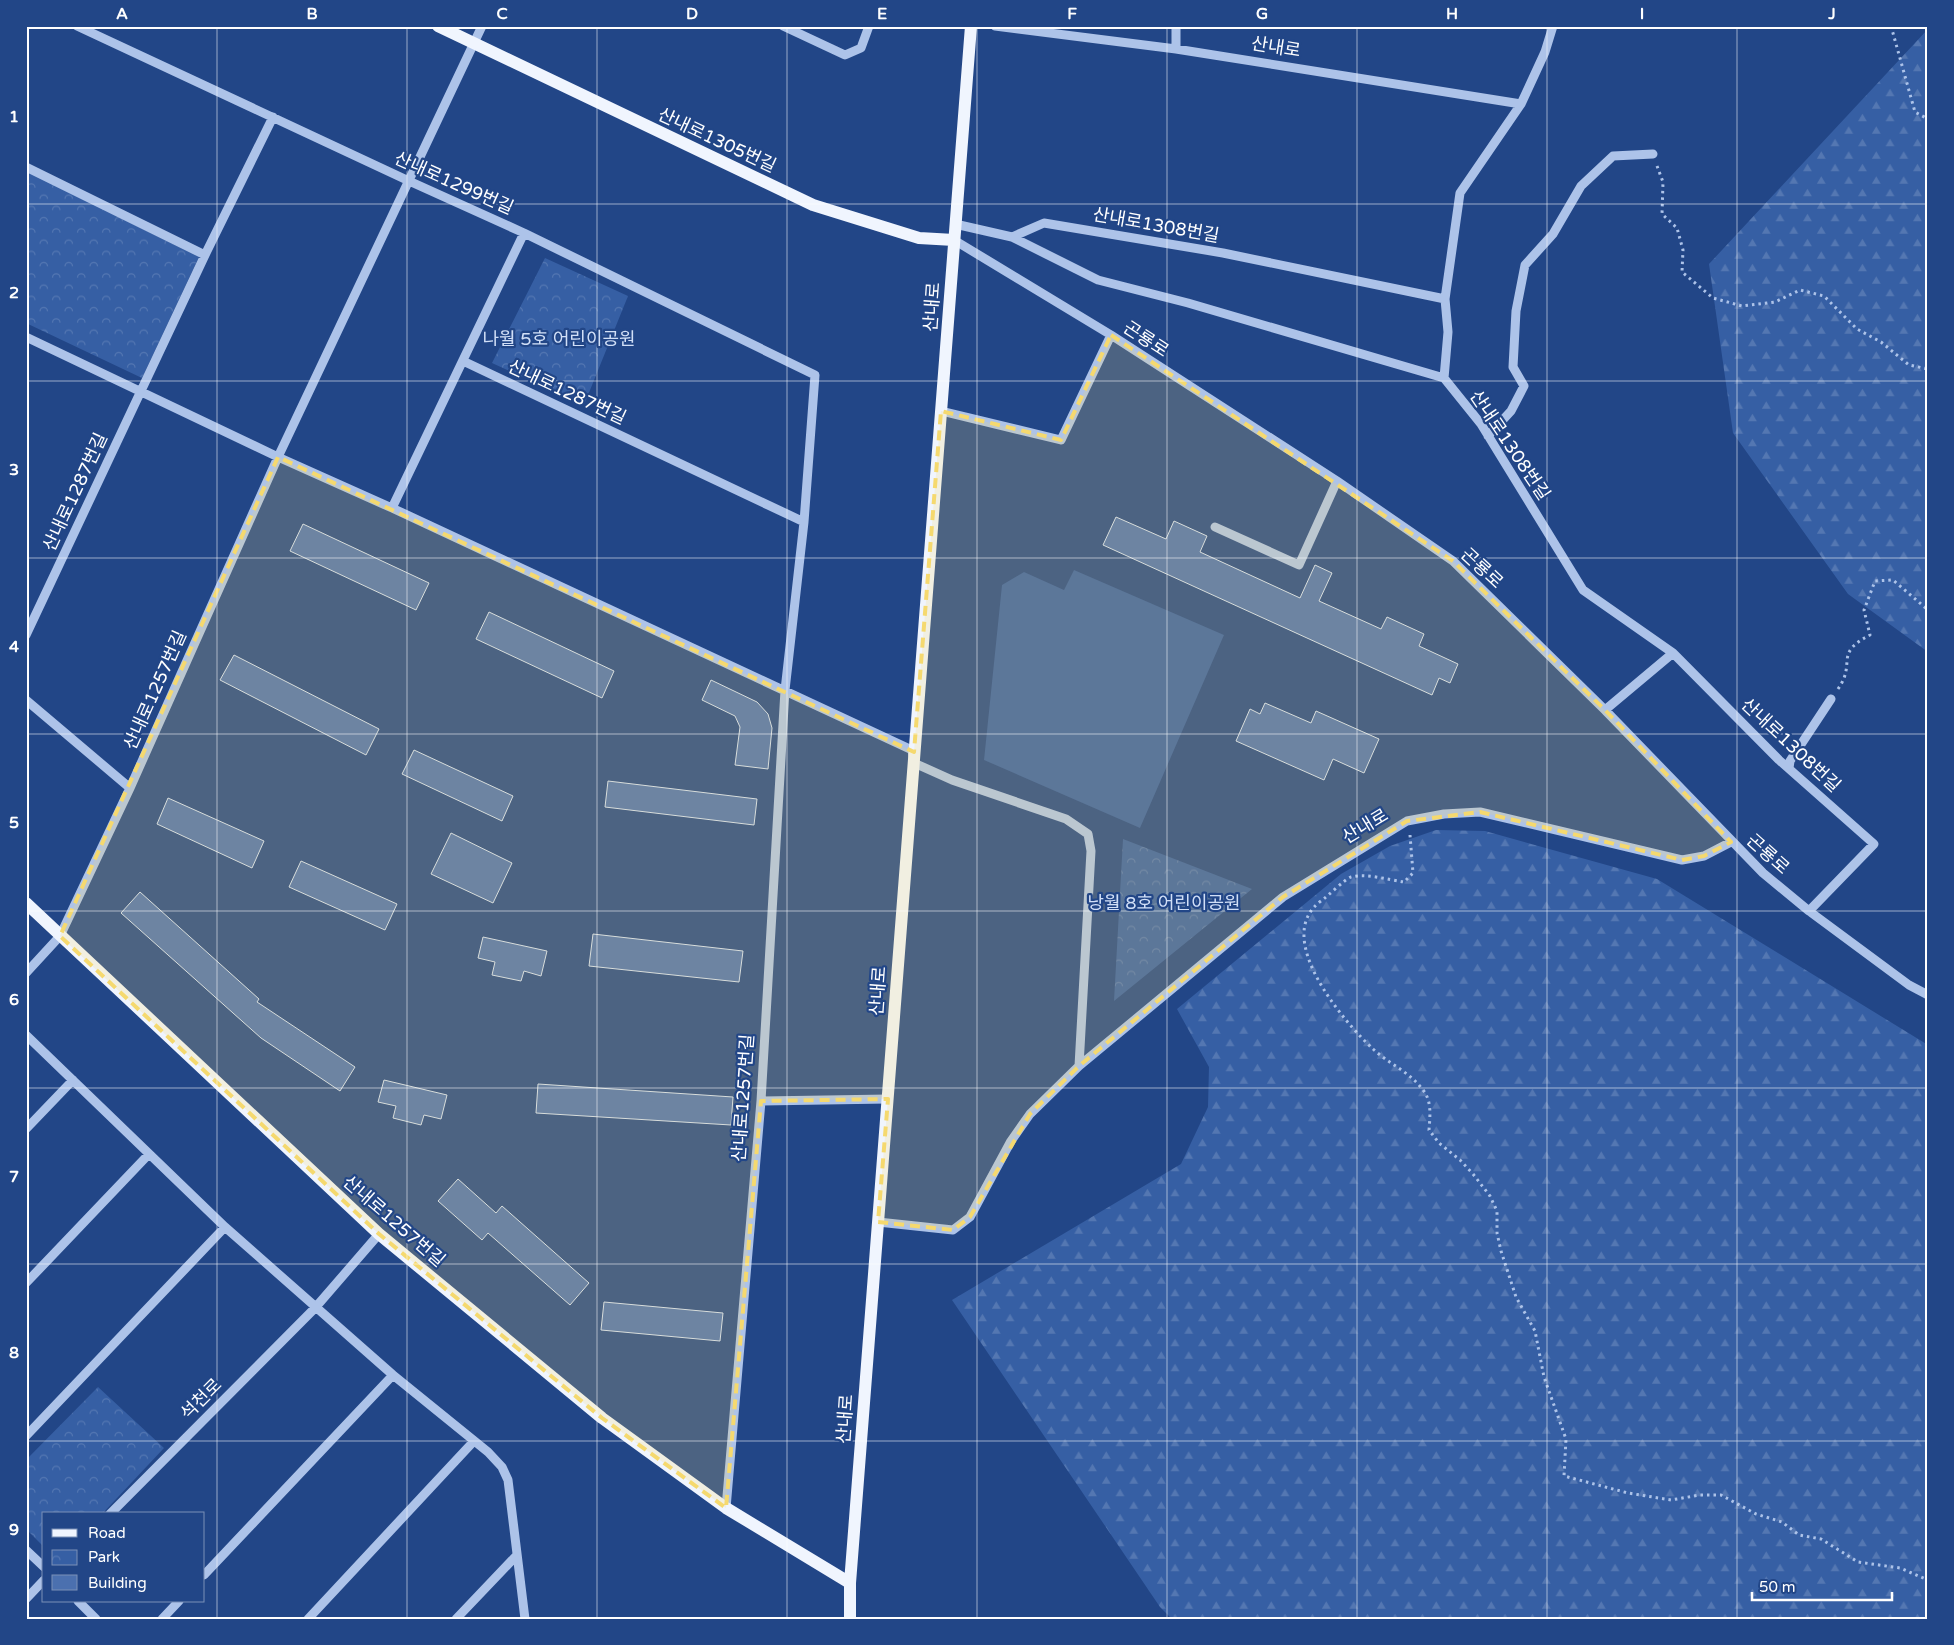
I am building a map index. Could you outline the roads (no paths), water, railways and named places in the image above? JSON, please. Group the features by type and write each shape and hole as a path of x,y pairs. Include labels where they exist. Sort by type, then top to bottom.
{"main road":[{"name":"산내로1305번길","path":"438,26 813,205 919,238 954,240"},
{"name":"산내로","path":"850,1619 850,1583 971,26"},
{"name":"산내로1257번길","path":"26,903 379,1234 602,1418 726,1508 850,1583"}],"street":[{"name":"산내로1299번길","path":"78,26 408,182 524,233 815,375 804,522"},
{"path":"278,457 482,26"},
{"path":"783,26 845,56 861,48 869,26"},
{"name":"산내로","path":"995,26 1176,49 1521,104"},
{"path":"1176,26 1176,49"},
{"path":"956,224 1012,237 1098,280 1188,303 1444,378 1448,332 1445,299 1460,193 1521,104 1545,52 1553,26"},
{"name":"산내로1287번길","path":"26,635 205,255 273,117"},
{"path":"1488,436 1511,412 1524,386 1513,367 1516,311 1525,265 1553,234 1581,186 1613,156 1653,154"},
{"path":"26,167 205,255"},
{"name":"산내로1308번길","path":"1012,237 1044,222 1223,253 1445,299"},
{"path":"392,508 524,233"},
{"name":"곤룡로","path":"954,240 1111,336 1337,481 1453,561 1605,710 1763,873 1809,911 1909,985 1928,995"},
{"path":"941,411 1062,440 1111,336"},
{"path":"26,337 278,457 392,508 912,750 914,763 952,780 1066,819 1088,834 1091,851 1079,1066"},
{"name":"산내로1287번길","path":"463,361 804,522"},
{"name":"산내로1308번길","path":"1444,378 1488,436 1583,590 1673,653 1789,768 1874,844 1809,911"},
{"name":"산내로1257번길","path":"60,936 130,788 278,457"},
{"path":"1214,528 1298,565 1337,481"},
{"path":"785,690 804,522"},
{"path":"1605,710 1673,653"},
{"name":"산내로1257번길","path":"726,1508 761,1101 785,690"},
{"path":"1789,768 1790,761 1831,699"},
{"path":"26,700 130,788"},
{"name":"산내로","path":"878,1222 953,1230 970,1217 1011,1141 1030,1114 1079,1066 1283,897 1408,821 1444,814 1480,812 1682,860 1704,856 1731,842"},
{"path":"26,973 60,936"},
{"path":"26,1035 225,1227 392,1375 474,1441 502,1467 508,1480 525,1619"},
{"path":"26,1129 73,1080"},
{"path":"761,1101 888,1099"},
{"path":"26,1283 149,1154"},
{"path":"26,1436 225,1227"},
{"name":"석천로","path":"112,1512 316,1308 379,1234"},
{"path":"205,1574 392,1375"},
{"path":"308,1619 474,1441"},
{"path":"26,1550 42,1565"},
{"path":"456,1619 517,1555"},
{"path":"26,1599 42,1582"},
{"path":"79,1602 96,1619"},
{"path":"162,1619 178,1602"}],"park label":[{"name":"나월 5호 어린이공원","path":"559,339"},
{"name":"낭월 8호 어린이공원","path":"1164,903"}]}
